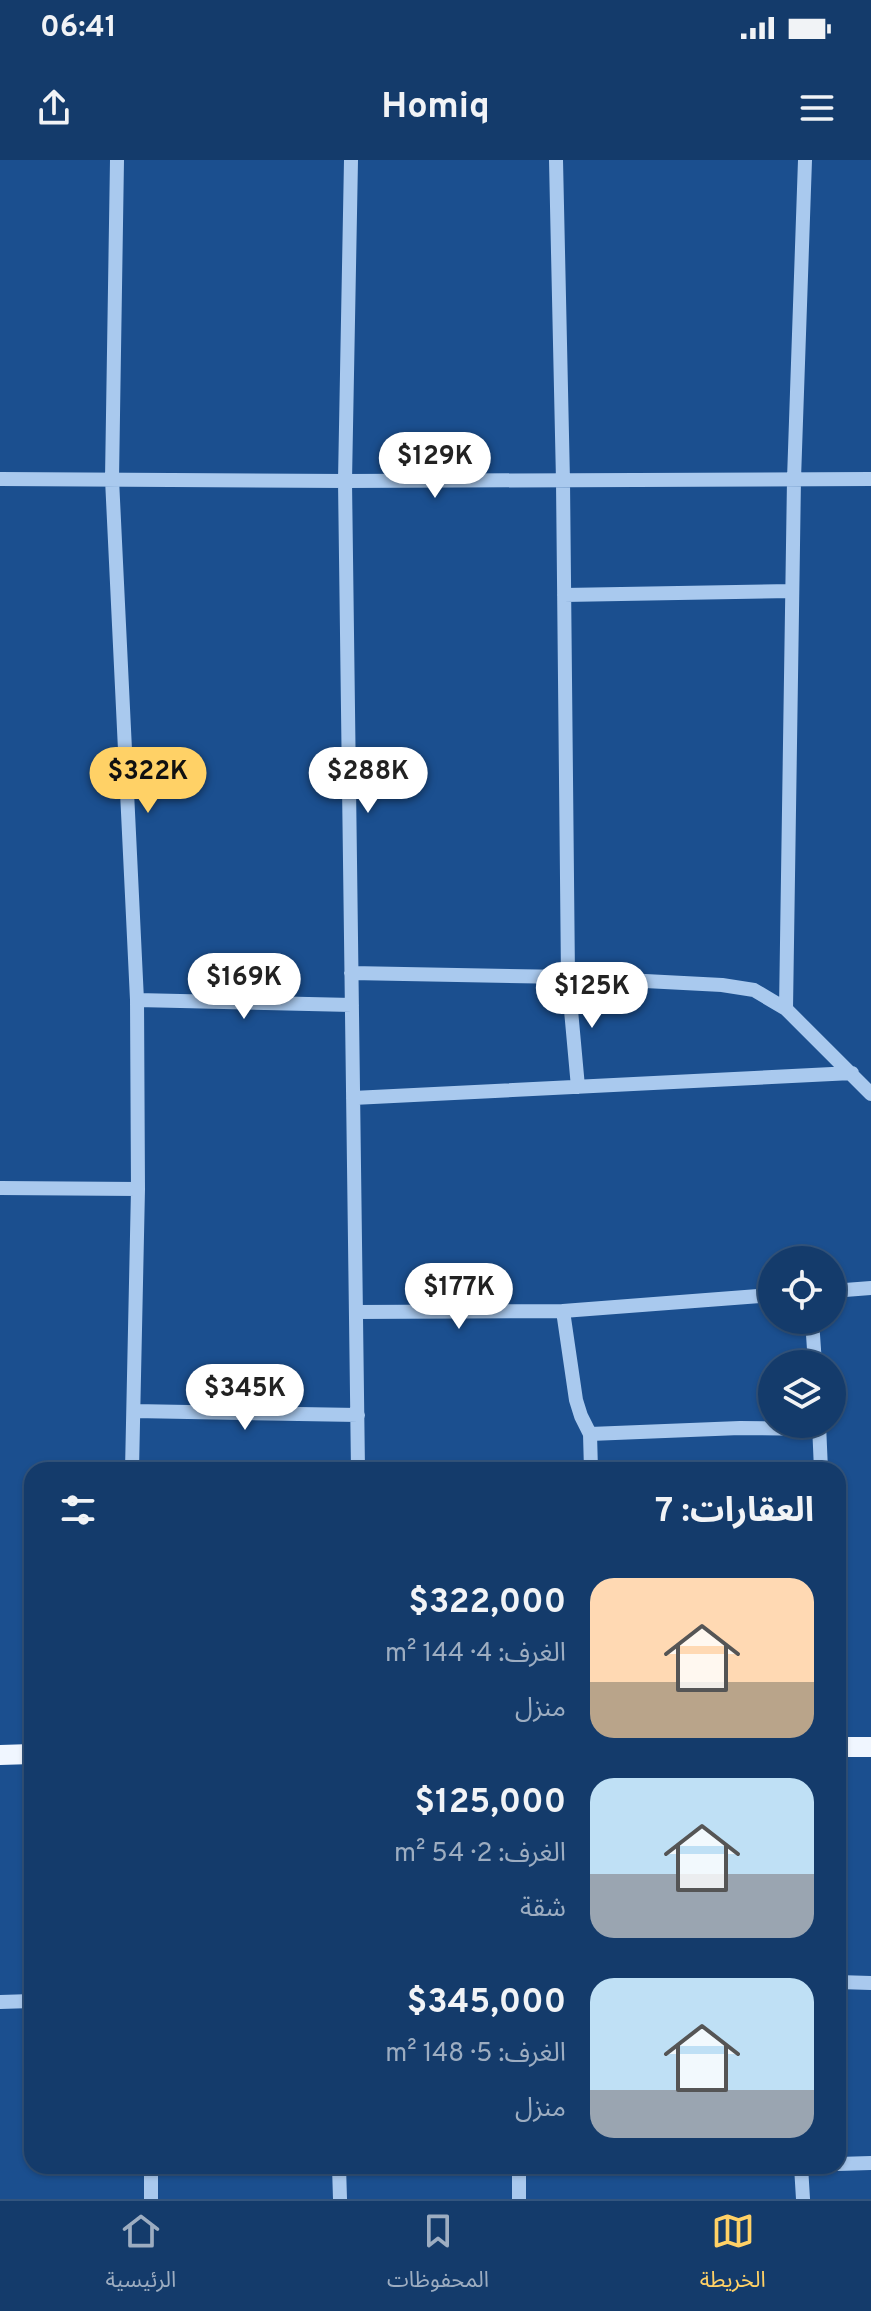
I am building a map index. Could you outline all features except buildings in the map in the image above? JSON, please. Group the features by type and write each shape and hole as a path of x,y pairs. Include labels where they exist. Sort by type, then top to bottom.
{"main road":[{"path":"846,1747 871,1747"},
{"path":"0,1755 24,1754"}],"street":[{"path":"117,160 112,479 137,1000 138,1189 132,1462"},
{"path":"351,160 345,481 358,1462"},
{"path":"556,160 568,977 578,1087"},
{"path":"786,1009 794,479 805,160"},
{"path":"0,479 871,479"},
{"path":"564,595 792,591"},
{"path":"351,973 568,977 722,985 754,990 786,1009 871,1094"},
{"path":"137,1000 352,1005"},
{"path":"353,1098 852,1073"},
{"path":"0,1188 138,1189"},
{"path":"846,1290 871,1288"},
{"path":"356,1312 563,1311 758,1296"},
{"path":"563,1311 576,1400 590,1434 591,1462"},
{"path":"134,1411 358,1415"},
{"path":"590,1434 758,1428"},
{"path":"820,1438 821,1462"},
{"path":"846,1982 871,1983"},
{"path":"0,2002 24,2001"},
{"path":"846,2164 871,2163"},
{"path":"151,2174 151,2199"},
{"path":"339,2174 340,2199"},
{"path":"519,2174 519,2199"},
{"path":"801,2174 803,2199"}]}
